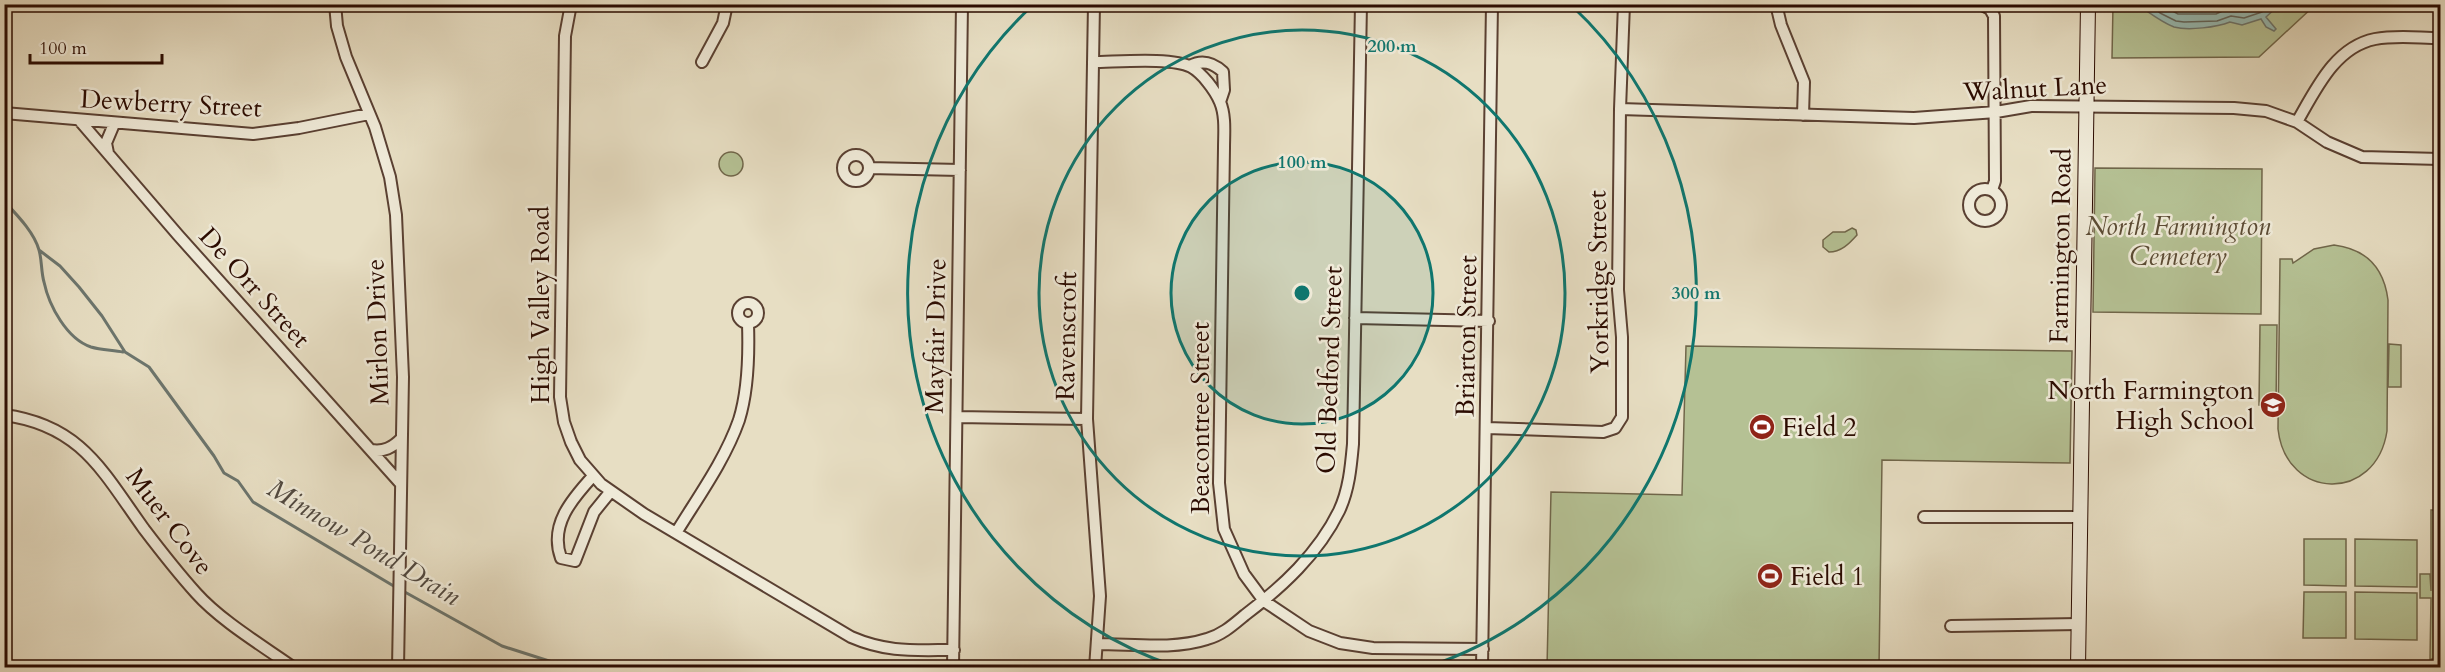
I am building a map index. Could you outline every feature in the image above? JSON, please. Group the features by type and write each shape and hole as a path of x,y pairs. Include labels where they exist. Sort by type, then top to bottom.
{"street":[{"name":"Mirlon Drive","path":"335,4 337,26 346,57 369,114 390,177 396,215 400,295 402,438 398,668"},
{"name":"High Valley Road","path":"571,4 564,36 560,397 564,422 580,460 610,491 644,514 851,638 893,650 954,650"},
{"path":"702,62 723,23 727,4"},
{"name":"Mayfair Drive","path":"954,668 962,4"},
{"name":"Ravenscroft","path":"1094,4 1087,420 1099,576 1095,668"},
{"name":"Old Bedford Street","path":"1097,644 1173,645 1195,643 1221,634 1264,601 1301,567 1340,510 1349,481 1353,444 1361,4"},
{"name":"Briarton Street","path":"1482,668 1492,4"},
{"name":"Yorkridge Street","path":"1487,428 1603,432 1615,428 1622,417 1622,337 1618,290 1624,4"},
{"path":"1776,4 1781,25 1804,82 1803,115"},
{"path":"1980,4 1989,9 1994,16 1995,181 1992,190"},
{"name":"Farmington Road","path":"2078,668 2088,4"},
{"path":"2298,122 2337,59 2353,47 2384,38 2440,38"},
{"name":"Beacontree Street","path":"1094,62 1170,62 1190,66 1203,62 1214,64 1223,72 1224,90 1220,102"},
{"name":"Beacontree Street","path":"1190,66 1207,82 1220,102 1223,119 1219,483 1224,529 1244,574 1264,601 1309,631 1340,643 1372,648 1483,649"},
{"name":"Walnut Lane","path":"1620,109 1914,117 1995,112 2031,106 2234,108 2266,111 2298,122 2327,142 2362,156 2440,159"},
{"name":"Dewberry Street","path":"4,113 253,134 299,128 369,114"},
{"name":"De Orr Street","path":"80,121 401,484"},
{"path":"108,153 106,143 114,124"},
{"path":"869,168 960,170"},
{"path":"1355,318 1489,321"},
{"path":"676,533 723,454 739,419 746,383 748,324"},
{"name":"Muer Cove","path":"4,415 24,418 50,427 78,445 106,473 145,529 197,594 247,636 294,668"},
{"path":"957,417 1087,420"},
{"path":"371,450 392,447 402,438"},
{"path":"594,476 570,501 562,519 557,546 561,558 575,561 594,512 610,491"},
{"path":"1924,517 2081,517"},
{"path":"1951,626 2079,624"}],"green space":[{"path":"2113,5 2315,5 2259,57 2112,58"},
{"path":"726,152 736,152 743,159 743,169 736,176 726,176 719,169 719,159"},
{"name":"North Farmington Cemetery","path":"2095,168 2262,169 2261,314 2093,312"},
{"path":"1852,228 1856,230 1857,235 1844,247 1829,252 1823,247 1823,240 1833,232 1845,232"},
{"path":"2334,245 2355,251 2372,262 2386,289 2388,300 2387,431 2379,455 2366,471 2350,481 2331,484 2313,480 2297,470 2285,453 2278,429 2280,259 2292,259 2293,263 2314,249"},
{"path":"2260,325 2277,325 2276,405 2259,405"},
{"path":"2389,344 2401,345 2401,387 2388,387"},
{"path":"1686,346 2072,351 2070,463 1882,460 1879,667 1547,667 1551,492 1682,495"},
{"path":"2431,510 2440,510 2440,659 2430,659 2431,598 2420,598 2420,574 2430,574 2431,591"},
{"path":"2304,539 2346,539 2346,586 2304,585"},
{"path":"2355,539 2417,540 2417,587 2355,586"},
{"path":"2304,592 2346,592 2346,638 2303,638"},
{"path":"2355,592 2417,593 2417,640 2355,639"}],"water":[{"path":"2138,5 2279,5 2266,17 2276,29 2274,31 2266,27 2261,19 2242,25 2230,22 2203,28 2174,27"}],"waterway":[{"name":"Minnow Pond Drain","path":"4,201 37,243 46,291 67,329 74,337 91,347 123,352"},
{"name":"Minnow Pond Drain","path":"39,250 60,266 79,287 102,316 125,352 149,367 224,473 238,481 253,502 397,588"},
{"name":"Minnow Pond Drain","path":"403,591 502,646 571,668"}],"place":[{"name":"North Farmington High School","path":"2273,405"},
{"name":"Field 2","path":"1762,427"},
{"name":"Field 1","path":"1770,576"}]}
